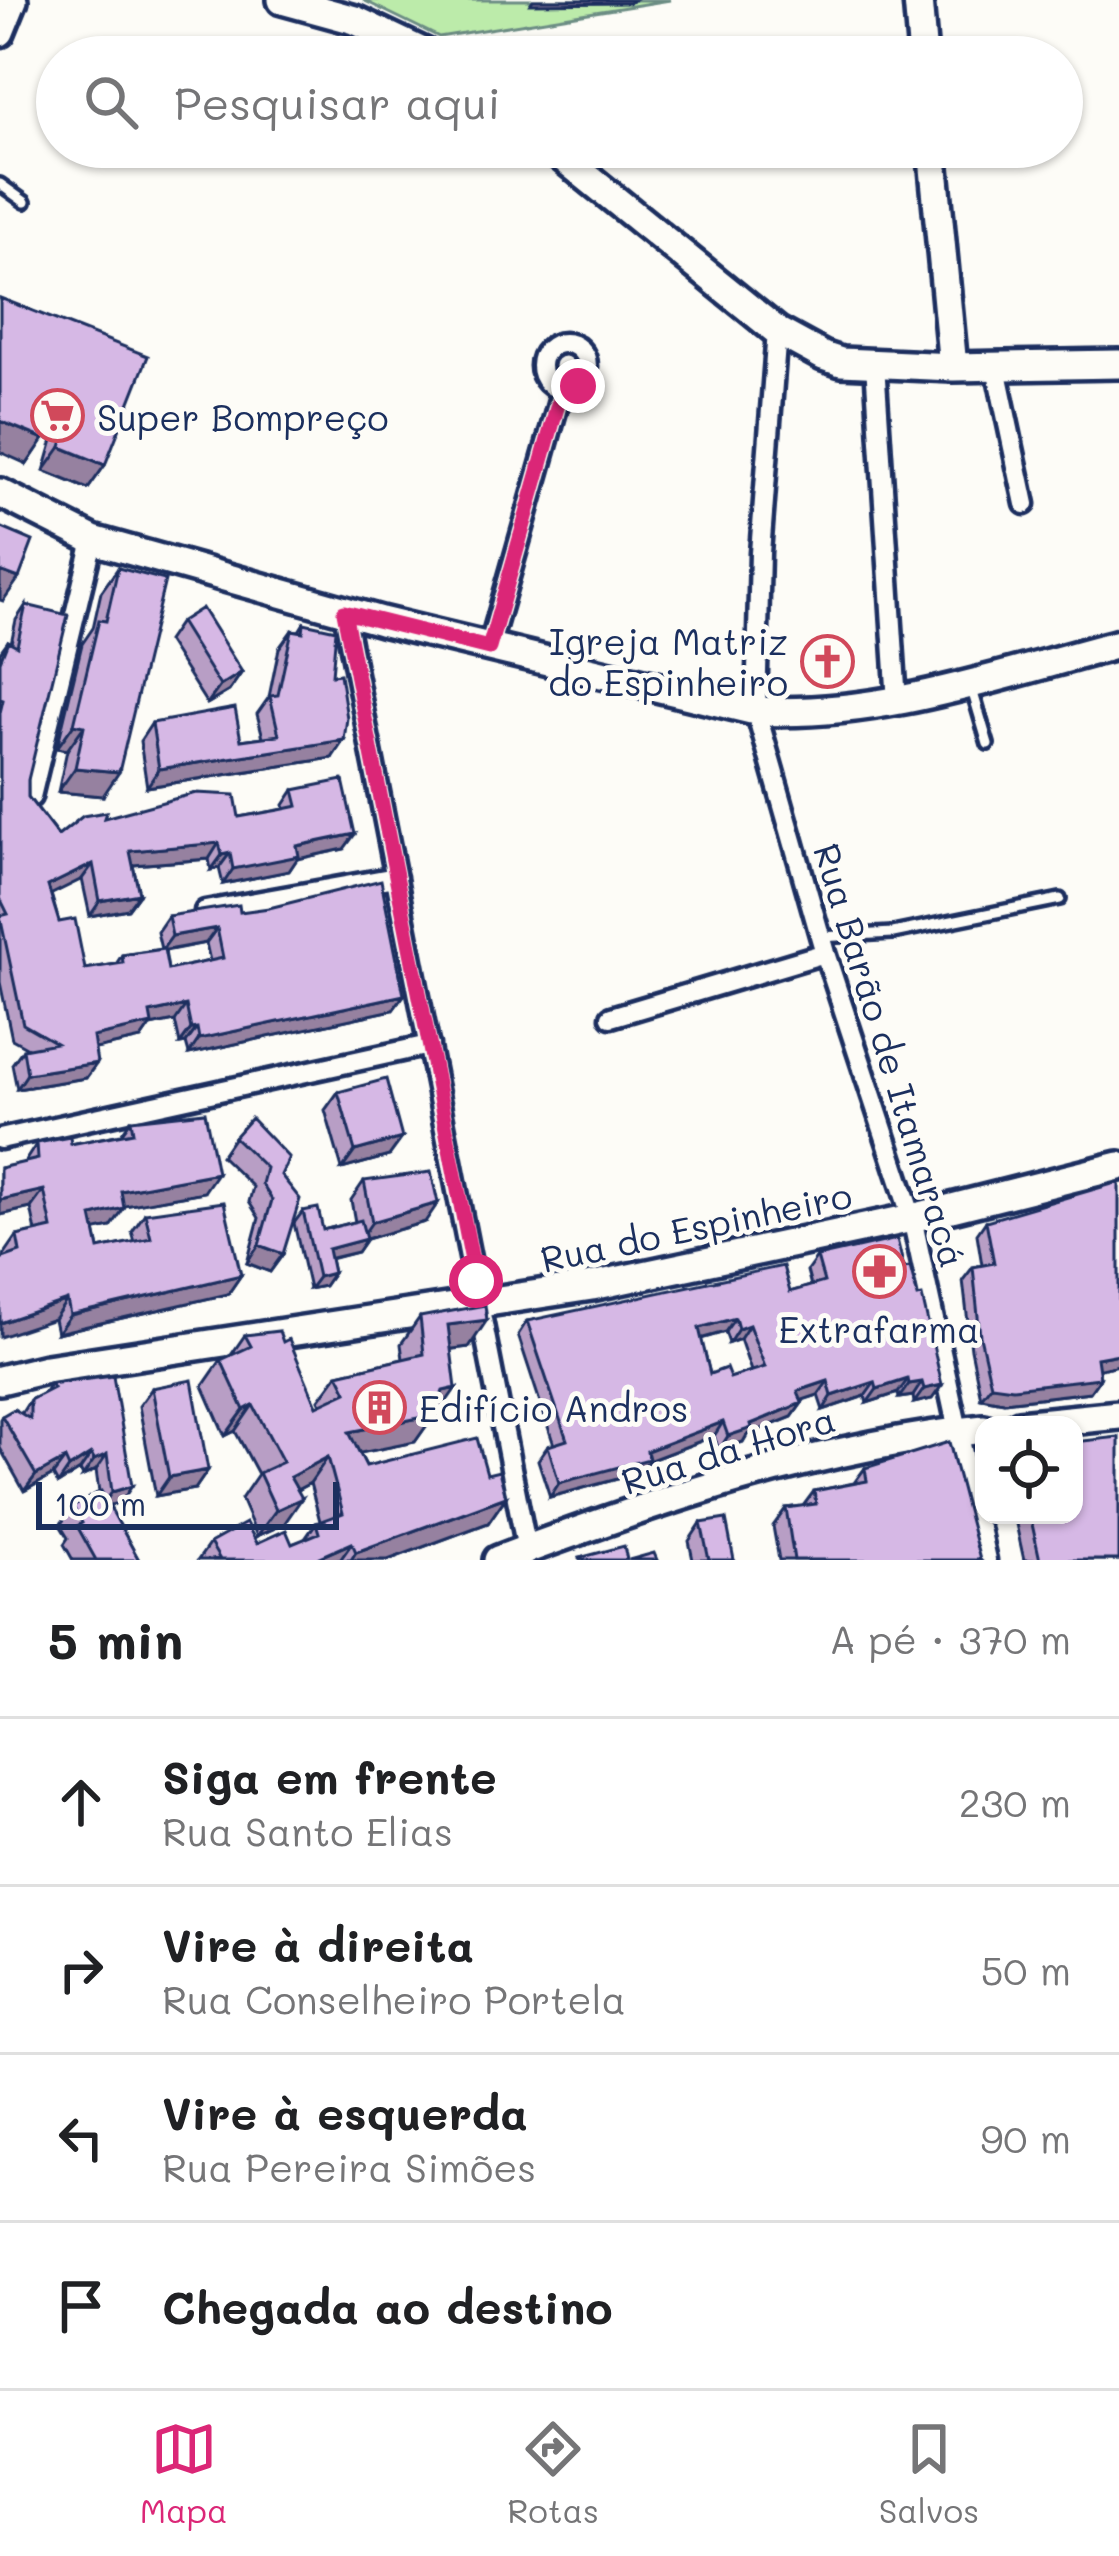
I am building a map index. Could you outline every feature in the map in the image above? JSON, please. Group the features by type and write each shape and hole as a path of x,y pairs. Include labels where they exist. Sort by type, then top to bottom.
{"street":[{"path":"0,32 13,0"},
{"path":"282,0 355,20 389,36"},
{"path":"918,0 921,36"},
{"path":"576,168 777,331 841,362 952,367 1119,364"},
{"path":"934,168 952,367"},
{"name":"Rua Barão de Itamaracá","path":"777,331 760,553 756,711 823,945 912,1218 971,1430 986,1560"},
{"path":"994,363 1025,504"},
{"path":"875,364 897,702"},
{"path":"489,648 562,390"},
{"path":"0,494 93,540 344,612 756,711 818,714 897,702 1119,644"},
{"path":"31,796 93,540"},
{"path":"344,612 528,1555"},
{"path":"194,913 396,878"},
{"path":"610,1017 823,945"},
{"path":"0,1137 429,1045"},
{"name":"Rua do Espinheiro","path":"0,1380 46,1369 481,1306 912,1218 1119,1166"},
{"path":"1083,1419 1119,1415"},
{"name":"Rua da Hora","path":"498,1560 528,1555 774,1468 971,1430"}],"lane":[{"path":"0,184 26,202"},
{"path":"970,683 988,744"},
{"path":"823,945 1060,898"}],"green space":[{"path":"363,0 670,0 445,36"}],"building":[{"name":"Super Bompreço","path":"0,298 148,356 105,465 61,447 70,416 57,411 44,439 0,421"},
{"path":"0,527 33,541 19,578 0,571"},
{"path":"118,568 165,580 119,772 75,768 84,726 74,724 99,620 106,621"},
{"path":"26,605 68,615 28,780 28,797 58,836 83,816 106,812 104,818 196,793 235,795 239,817 279,810 298,806 294,790 343,780 355,834 297,846 299,856 233,869 230,853 222,855 219,843 130,851 139,894 100,901 93,864 48,886 59,922 75,919 85,969 123,963 122,955 164,949 168,970 223,958 217,928 172,936 168,916 239,905 240,912 269,908 381,880 404,995 199,1039 197,1028 191,1029 186,1005 150,1013 152,1024 93,1037 97,1063 27,1074 23,1049 56,1043 23,1024 0,916 8,914 0,898 0,661 8,641 17,646"},
{"path":"202,608 242,672 220,686 180,622"},
{"path":"304,623 336,630 332,675 340,674 347,718 344,740 159,769 152,723 235,708 241,740 279,735 270,696 278,695 292,630 303,632"},
{"path":"386,1079 402,1138 355,1151 338,1092"},
{"path":"205,1112 217,1173 121,1191 124,1208 92,1216 99,1249 151,1238 145,1213 224,1202 241,1275 70,1315 67,1300 0,1323 0,1259 20,1252 17,1236 52,1228 44,1190 0,1200 0,1168 38,1159 37,1143 70,1137 71,1144 133,1132 131,1120"},
{"path":"251,1118 289,1158 281,1175 300,1199 283,1254 259,1245 272,1200 262,1184 266,1168 234,1137"},
{"path":"431,1172 438,1203 372,1222 364,1181"},
{"path":"1119,1182 1119,1354 1097,1358 1100,1378 1013,1388 991,1385 973,1267 994,1263 986,1221"},
{"path":"318,1208 323,1230 361,1220 366,1239 328,1249 333,1273 318,1277 303,1211"},
{"path":"897,1239 904,1268 910,1267 918,1297 922,1296 942,1385 924,1389 922,1382 909,1384 908,1379 877,1389 875,1382 832,1396 828,1381 798,1391 802,1403 751,1424 752,1428 728,1436 723,1422 647,1451 649,1459 559,1483 548,1446 567,1440 527,1321 783,1266 790,1292 824,1282 817,1257","holes":["735,1318 738,1329 749,1325 765,1367 730,1378 726,1368 710,1374 699,1328"]},
{"path":"485,1305 487,1320 448,1325 456,1388 443,1391 434,1415 349,1432 366,1466 477,1438 487,1474 499,1471 506,1497 356,1552 352,1543 321,1560 212,1560 219,1558 210,1543 246,1523 257,1543 286,1530 292,1544 319,1533 316,1523 343,1513 328,1457 290,1477 302,1498 276,1510 259,1473 283,1462 253,1405 244,1410 221,1360 251,1346 245,1335 279,1331 283,1342 289,1339 317,1406 347,1392 338,1374 424,1354 420,1317"},
{"path":"113,1376 132,1486 112,1492 107,1454 94,1460 91,1454 69,1468 65,1459 36,1475 2,1416 14,1409 30,1419 30,1400 53,1388 50,1384"},
{"path":"192,1380 208,1470 169,1477 152,1388"},
{"path":"1119,1437 1119,1560 1040,1560 1032,1524 1083,1524 1083,1441"},
{"path":"949,1442 980,1560 794,1560 786,1508 816,1504 814,1491 867,1481 865,1468"},
{"path":"101,1491 139,1560 96,1560 77,1526 82,1523 73,1507"},
{"path":"726,1519 734,1560 709,1560 701,1523"},
{"path":"624,1546 627,1560 579,1558"},
{"path":"654,1553 657,1560 629,1560"}],"place":[{"name":"Super Bompreço","path":"58,416"},
{"name":"Igreja Matriz do Espinheiro","path":"827,661"},
{"name":"Extrafarma","path":"879,1272"},
{"name":"Edifício Andros","path":"380,1407"}],"route":[{"path":"476,1281 344,612 489,648 562,390 578,386"}]}
